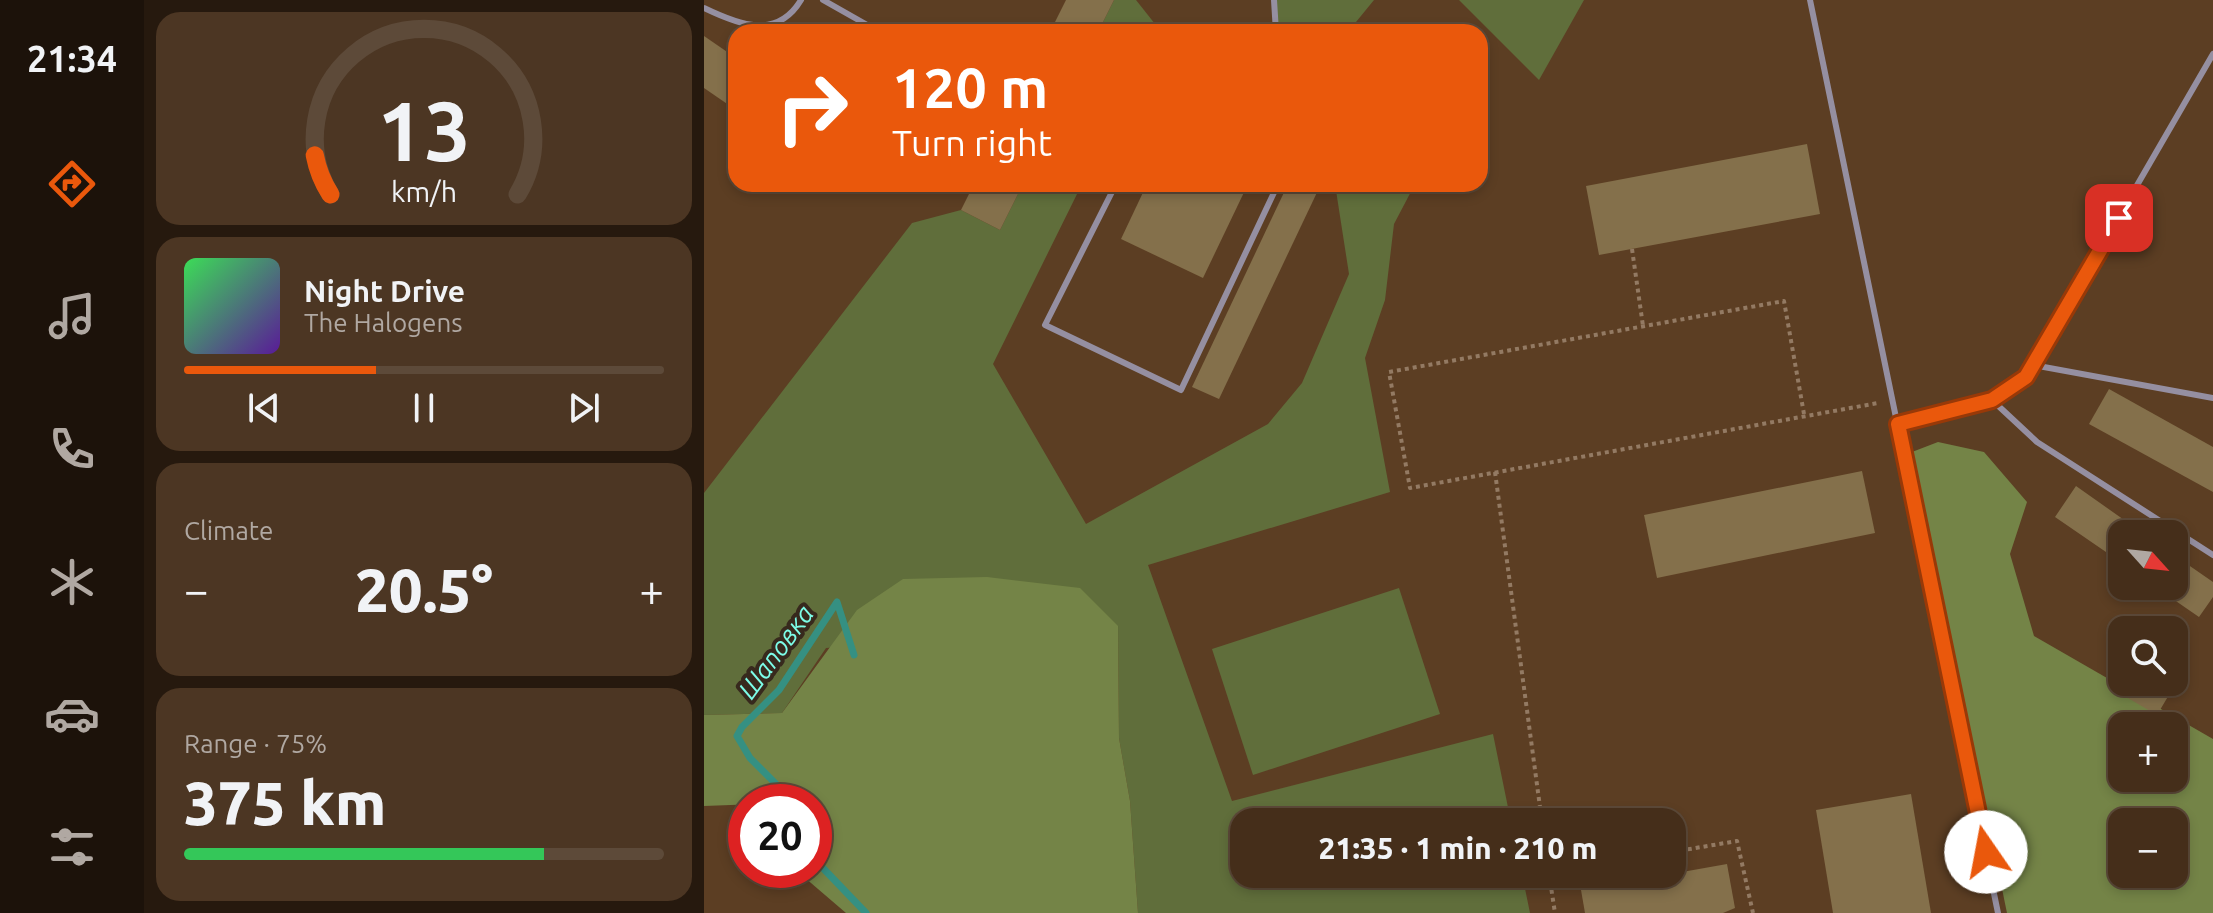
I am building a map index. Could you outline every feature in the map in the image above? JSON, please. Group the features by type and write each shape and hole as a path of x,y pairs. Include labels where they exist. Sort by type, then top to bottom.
{"lane":[{"path":"775,24 781,23 801,0"},
{"path":"823,0 865,24"},
{"path":"1274,0 1276,24"},
{"path":"1810,0 1998,913"},
{"path":"704,8 737,24"},
{"path":"1898,424 1992,400 2026,377 2213,54"},
{"path":"1112,192 1045,325 1181,390 1274,192"},
{"path":"2033,365 2213,398"},
{"path":"1992,400 2037,442 2213,555"}],"path":[{"path":"1632,249 1643,327"},
{"path":"1804,414 1784,301 1389,372 1410,488 1804,414 1893,401"},
{"path":"1495,472 1540,808"},
{"path":"1686,850 1737,841 1753,913"},
{"path":"1551,888 1555,913"}],"green space":[{"path":"1114,0 1136,0 1155,24 1102,24"},
{"path":"1274,0 1374,0 1357,24 1276,24"},
{"path":"1459,0 1584,0 1539,80 1488,29 1488,24 1483,24"},
{"path":"1019,192 1078,192 993,364 1086,524 1268,424 1302,383 1349,274 1336,192 1411,192 1394,224 1385,300 1365,358 1390,492 1148,565 1232,801 1493,734 1508,808 1230,808 1230,888 1525,888 1530,913 1138,913 1130,801 1119,738 1118,626 826,648 782,713 704,715 704,493 912,223 961,210 1000,230"},
{"path":"1938,442 1984,452 2027,502 2010,554 2034,636 2108,679 2108,696 2138,696 2166,712 2108,712 2108,792 2188,792 2188,725 2213,739 2213,913 2007,913 1912,452"},
{"path":"987,577 1080,588 1118,626 1119,738 1130,801 1138,913 846,913 817,888 832,888 832,784 728,784 728,805 704,806 704,715 782,713 857,610 903,579"},
{"path":"1399,588 1440,714 1253,775 1212,649"}],"building":[{"path":"1066,0 1114,0 1102,24 1054,24"},
{"path":"704,36 728,52 728,104 704,88"},
{"path":"1807,144 1820,214 1599,255 1586,186"},
{"path":"970,192 1019,192 1000,230 961,210"},
{"path":"1143,192 1244,192 1203,278 1121,239"},
{"path":"1284,192 1317,192 1219,399 1192,387"},
{"path":"2109,389 2213,447 2213,492 2089,424"},
{"path":"1862,471 1875,533 1657,578 1644,515"},
{"path":"2076,486 2124,520 2108,520 2108,553 2055,517"},
{"path":"2188,565 2213,582 2213,597 2199,617 2174,600 2188,600"},
{"path":"2124,696 2168,696 2159,712 2152,712"},
{"path":"1911,794 1931,913 1833,913 1816,810"},
{"path":"1727,864 1735,908 1723,913 1585,913 1581,890 1686,888 1686,871"}],"waterway":[{"name":"Шаповка","path":"776,784 750,758 737,736 742,727 779,690 837,602 854,655"},
{"name":"Шаповка","path":"832,878 866,913"}],"route":[{"path":"1986,852 1898,424 1992,400 2026,377 2119,218"}]}
